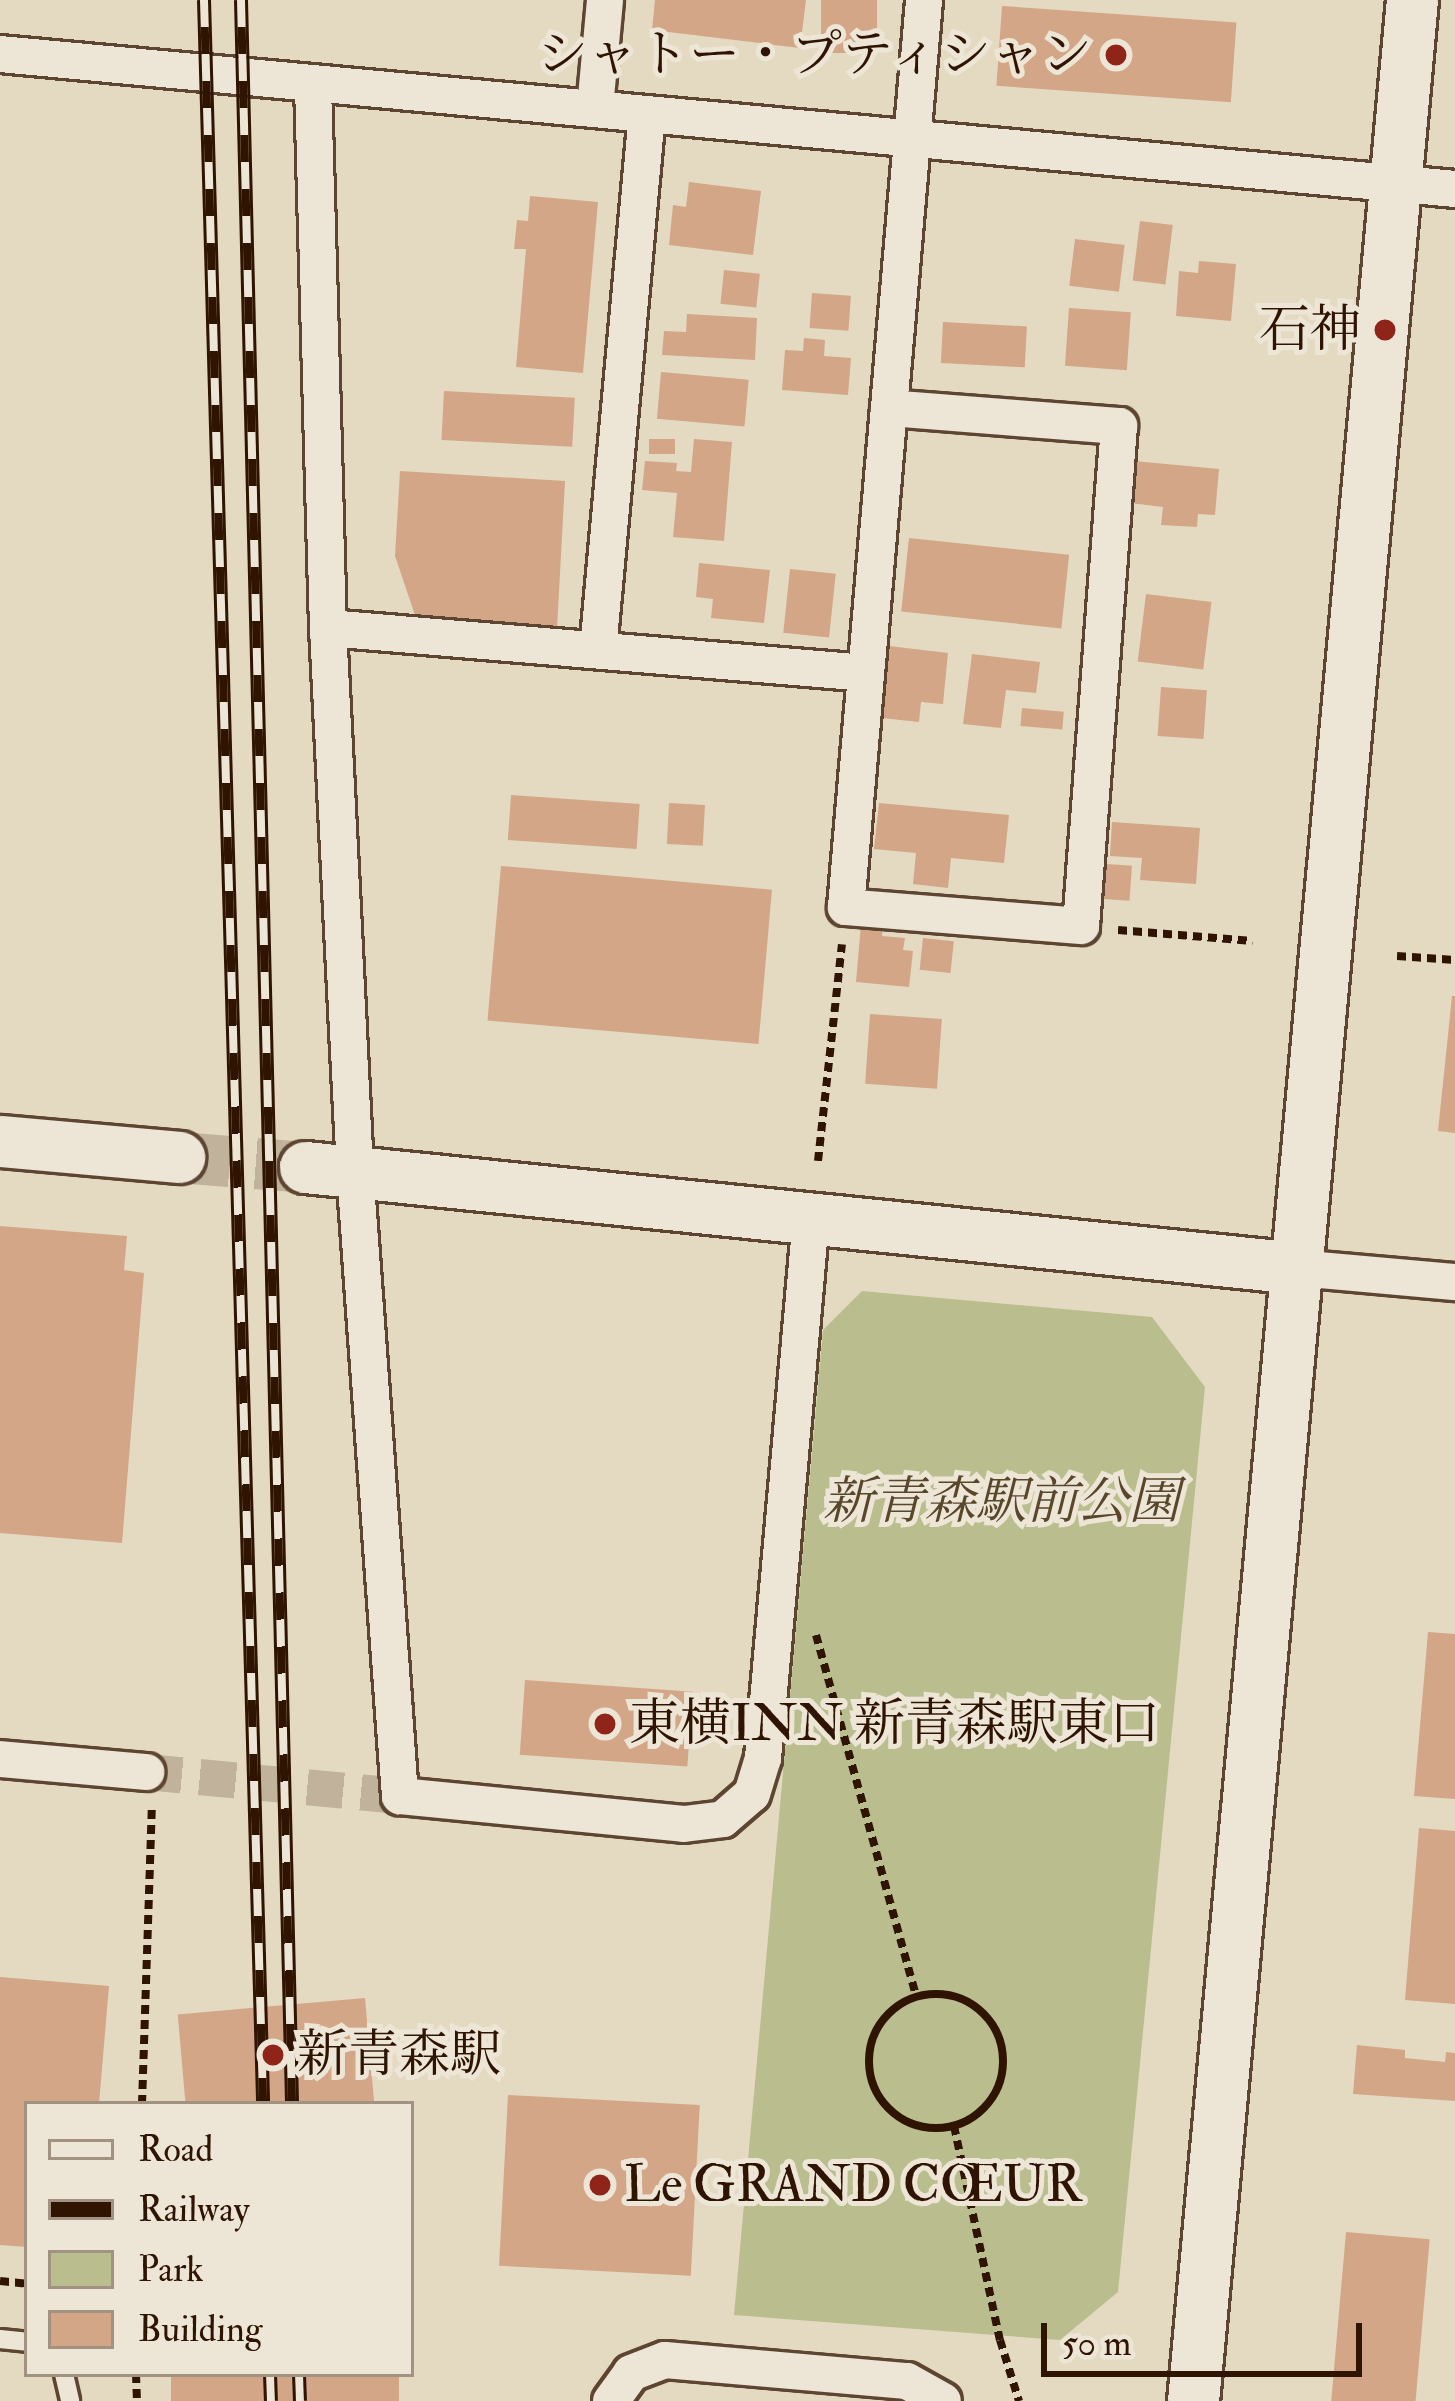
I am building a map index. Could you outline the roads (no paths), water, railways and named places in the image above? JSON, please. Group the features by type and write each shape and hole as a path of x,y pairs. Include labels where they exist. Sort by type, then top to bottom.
{"street":[{"path":"595,108 605,0"},
{"path":"889,408 1119,427 1081,926 846,907 924,0"},
{"path":"1193,2401 1412,0"},
{"path":"0,54 1455,189"},
{"path":"313,85 328,628 356,1171 400,1796 684,1823 723,1819 752,1794 763,1758 811,1218"},
{"path":"598,650 647,114"},
{"path":"328,628 866,673"},
{"path":"0,1141 179,1156"},
{"path":"305,1167 1455,1282"},
{"path":"0,1759 149,1789"},
{"path":"610,2401 631,2373 665,2360 907,2381 943,2401"}],"tunnel":[{"path":"179,1157 305,1167"},
{"path":"146,1772 400,1796"}],"railway":[{"path":"204,0 263,2101"},
{"path":"241,0 292,2101"},
{"path":"270,2377 271,2401"},
{"path":"299,2377 300,2401"}],"place":[{"name":"シャトー・プティシャン","path":"1116,55"},
{"name":"石神","path":"1385,330"},
{"name":"東横INN 新青森駅東口","path":"605,1724"},
{"name":"新青森駅","path":"273,2055"},
{"name":"Le GRAND CŒUR","path":"600,2185"}],"park label":[{"name":"新青森駅前公園","path":"1001,1502"}]}
